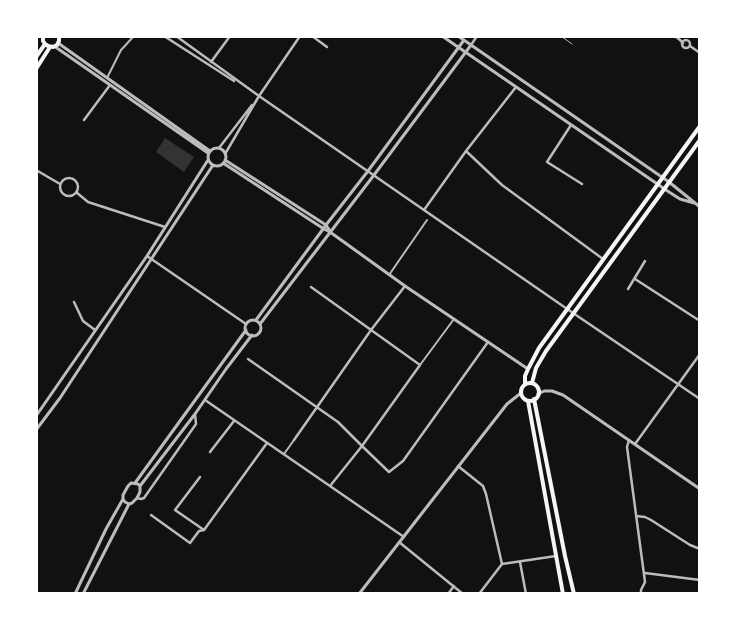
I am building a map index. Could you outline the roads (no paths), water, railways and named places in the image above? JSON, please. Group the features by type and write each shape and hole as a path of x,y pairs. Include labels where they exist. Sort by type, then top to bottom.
{"main road":[{"path":"43,36 45,44"},
{"path":"36,69 59,41 59,36"},
{"path":"45,44 54,45"},
{"path":"36,57 45,44"},
{"path":"525,384 532,383 538,388 538,394 534,399 528,400 523,398 521,388 525,384 528,369 539,348 700,126"},
{"path":"532,383 536,368 546,351 700,140"},
{"path":"534,399 574,594"},
{"path":"528,400 563,594"}],"street":[{"path":"107,78 121,50 134,36"},
{"path":"164,36 259,96"},
{"path":"176,36 259,96 700,399"},
{"path":"211,62 230,36"},
{"path":"36,416 166,228 208,160 209,152 218,148 259,96 300,36"},
{"path":"312,36 327,47"},
{"path":"442,36 664,189 680,199 694,203"},
{"path":"458,36 663,177 700,207"},
{"path":"246,324 256,320 467,36"},
{"path":"260,324 477,36"},
{"path":"675,36 680,40 684,48 690,46"},
{"path":"682,43 688,41 690,46 700,53"},
{"path":"54,45 107,78 209,152"},
{"path":"54,45 209,152"},
{"path":"84,120 110,85"},
{"path":"424,210 516,87"},
{"path":"208,160 213,165 219,166 224,162 225,154 259,96"},
{"path":"572,125 547,162 582,184"},
{"path":"218,148 225,154"},
{"path":"466,152 502,185 603,259"},
{"path":"224,162 325,227 405,286 528,369"},
{"path":"36,430 60,398 213,165"},
{"path":"36,170 60,184"},
{"path":"73,178 78,185 76,192 71,196 65,195 60,191 60,184 63,179 73,178"},
{"path":"76,192 88,202 166,228"},
{"path":"389,274 427,220"},
{"path":"147,256 246,324"},
{"path":"628,289 645,261"},
{"path":"635,279 700,321"},
{"path":"284,454 371,330 405,286"},
{"path":"311,287 420,365"},
{"path":"74,302 83,320 96,331"},
{"path":"330,486 362,446 454,319"},
{"path":"138,498 140,486 252,335 258,333 261,329 260,324 256,320"},
{"path":"75,594 106,529 123,500 124,492 131,483 135,483 246,330 246,324"},
{"path":"246,330 252,335"},
{"path":"248,359 338,422 389,472 403,461 488,342"},
{"path":"635,444 700,354"},
{"path":"538,394 544,391 563,395 699,486"},
{"path":"359,594 507,404 521,393"},
{"path":"205,400 404,537"},
{"path":"83,594 129,504 138,498 144,498 196,424 195,414"},
{"path":"210,452 234,421"},
{"path":"629,440 627,447 645,582 641,594"},
{"path":"151,515 190,542 199,531 204,530 266,443"},
{"path":"458,466 483,486 502,564"},
{"path":"200,476 175,510 204,530"},
{"path":"135,483 140,486"},
{"path":"123,500 129,504"},
{"path":"636,516 645,517 690,545 700,549"},
{"path":"399,542 463,594"},
{"path":"479,594 502,564 556,556"},
{"path":"520,562 526,594"},
{"path":"644,572 700,580"},
{"path":"448,594 454,586"}],"lane":[{"path":"561,36 572,44"}]}
